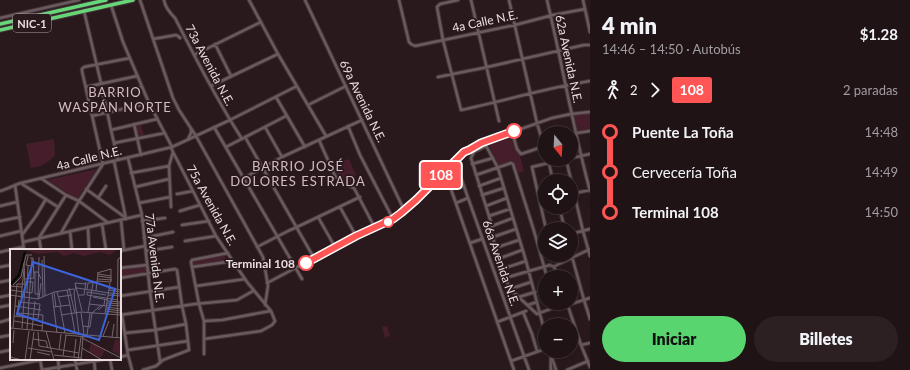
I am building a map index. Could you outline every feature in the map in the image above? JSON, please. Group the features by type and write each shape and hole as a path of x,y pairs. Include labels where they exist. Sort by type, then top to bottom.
{"highway":[{"name":"NIC-1","path":"0,24 106,0"},
{"name":"NIC-1","path":"0,30 133,0"}],"street":[{"path":"0,18 79,0"},
{"path":"140,0 173,98 184,119 196,136 263,257 268,286 265,305"},
{"name":"73a Avenida N.E.","path":"164,0 164,3 175,18 211,86 242,139"},
{"path":"249,0 278,54 326,136"},
{"name":"69a Avenida N.E.","path":"305,0 404,210"},
{"name":"4a Calle N.E.","path":"399,0 409,42 415,46 515,25 550,15 585,9"},
{"path":"458,0 440,4 437,7 443,40 461,110 566,85 590,81"},
{"path":"471,0 499,121"},
{"path":"509,0 538,126"},
{"name":"62a Avenida N.E.","path":"547,0 574,126"},
{"path":"583,0 590,32"},
{"path":"111,5 123,42 149,104 172,147"},
{"path":"84,11 118,160"},
{"path":"194,54 261,22"},
{"path":"153,39 176,35 180,38"},
{"path":"215,44 231,76"},
{"path":"438,77 590,45"},
{"path":"211,86 278,54"},
{"path":"61,233 78,201 103,164 82,69 130,58"},
{"path":"86,87 137,76"},
{"name":"4a Calle N.E.","path":"0,191 21,183 172,147 297,86"},
{"path":"308,105 346,86"},
{"path":"104,95 142,87"},
{"path":"276,97 305,147"},
{"path":"92,116 149,104"},
{"path":"267,283 356,236 393,219 445,172 464,152 484,142 552,118 590,112"},
{"path":"226,147 286,116"},
{"path":"111,130 157,119"},
{"path":"244,178 282,157 362,120"},
{"path":"134,124 141,155"},
{"path":"348,126 360,154 393,219"},
{"path":"188,140 190,127"},
{"path":"214,127 302,279"},
{"path":"265,127 282,157"},
{"path":"578,133 590,131"},
{"path":"512,132 517,149 521,154 538,148"},
{"path":"114,143 165,133"},
{"path":"245,137 314,258"},
{"path":"319,140 335,176 347,186 354,188 375,228"},
{"name":"62a Avenida N.E.","path":"578,141 590,190"},
{"path":"484,142 498,168 514,218 532,282 540,318"},
{"path":"486,146 474,152 471,158 492,226 491,230 501,269 510,289 538,313"},
{"name":"75a Avenida N.E.","path":"172,147 173,152 216,236 253,291 271,311 275,319 275,322 261,331 204,339"},
{"path":"171,207 169,166 173,152"},
{"path":"578,156 590,154"},
{"name":"77a Avenida N.E.","path":"128,158 142,215 150,292 160,361"},
{"path":"472,164 493,158"},
{"path":"114,161 126,219"},
{"name":"66a Avenida N.E.","path":"455,161 529,370"},
{"path":"476,175 511,163 513,164 534,231 544,270"},
{"path":"538,165 532,166 538,192"},
{"path":"131,173 169,166"},
{"path":"445,172 514,370"},
{"path":"41,178 66,195 78,201 108,223"},
{"path":"479,186 501,178"},
{"path":"134,187 169,179"},
{"path":"21,183 58,207"},
{"path":"15,185 24,248"},
{"path":"98,198 106,186"},
{"path":"482,195 504,188"},
{"path":"86,189 126,219"},
{"path":"578,193 590,190"},
{"path":"177,194 193,191"},
{"path":"41,249 38,238 66,195"},
{"path":"139,203 170,197"},
{"path":"257,247 360,197"},
{"path":"456,203 468,198"},
{"path":"486,206 507,198"},
{"path":"22,236 46,199"},
{"path":"0,206 17,202"},
{"path":"180,211 200,205"},
{"path":"340,207 356,236"},
{"path":"489,216 510,209"},
{"path":"578,212 590,256"},
{"path":"23,242 142,215"},
{"path":"0,221 20,217"},
{"path":"318,217 335,247"},
{"path":"142,221 165,218"},
{"path":"492,226 514,218"},
{"path":"121,220 124,250"},
{"path":"182,225 209,221"},
{"path":"102,224 106,249"},
{"path":"88,228 89,249"},
{"path":"493,237 516,229"},
{"path":"578,232 590,229"},
{"path":"0,236 21,231"},
{"path":"70,232 72,249"},
{"path":"144,238 173,232"},
{"path":"186,241 216,236"},
{"path":"470,243 482,239"},
{"path":"495,248 519,240"},
{"path":"121,251 146,246"},
{"path":"146,251 172,247"},
{"path":"0,252 10,250"},
{"path":"498,259 522,250"},
{"path":"578,255 589,250"},
{"path":"204,354 204,322 197,304 196,286 191,262 192,260 228,253"},
{"path":"192,267 233,261"},
{"path":"501,269 526,261"},
{"path":"506,278 550,265 554,267 564,262"},
{"path":"573,262 590,319"},
{"path":"121,268 147,264"},
{"path":"0,267 10,265"},
{"path":"121,278 174,269 177,270 186,324 189,348 188,351 160,361 156,366 143,370"},
{"path":"196,286 245,279"},
{"path":"0,282 10,280"},
{"path":"510,289 532,282"},
{"path":"121,296 179,287"},
{"path":"132,370 121,315 186,305 237,300 253,291"},
{"path":"519,297 534,292"},
{"path":"0,297 10,295"},
{"path":"578,302 590,298"},
{"path":"528,305 537,302"},
{"path":"0,307 10,305"},
{"path":"538,313 547,310"},
{"path":"570,310 590,367"},
{"path":"204,322 271,311"},
{"path":"497,322 524,312 532,334 537,351 511,361"},
{"path":"0,322 10,320"},
{"path":"125,333 155,330 186,324"},
{"path":"0,337 10,335"},
{"path":"128,350 188,341"},
{"path":"581,345 590,343"},
{"path":"0,352 10,350"},
{"path":"121,357 128,355"},
{"path":"551,358 551,370"},
{"path":"552,358 556,370"},
{"path":"0,368 40,360 42,370 59,369 94,360 95,370"},
{"path":"75,360 77,370"},
{"path":"110,360 112,370"},
{"path":"567,370 573,369 588,361"}],"shaded area":[{"path":"590,112 590,131 578,132 578,126 574,126 571,114"},
{"path":"141,124 144,136 137,137 134,126"},
{"path":"510,135 520,156 524,171 518,173 515,164 511,161 499,166 488,143"},
{"path":"54,139 55,155 44,164 31,168 26,144"},
{"path":"349,159 356,175 349,184 345,182 336,172 331,161 339,162"},
{"path":"97,169 77,199 47,180"},
{"path":"223,254 230,263 192,267 191,259"},
{"path":"147,265 148,273 121,277 121,268"},
{"path":"387,326 390,336 385,338 382,327"}],"bus line":[{"name":"108","path":"306,263 356,236 393,219 416,200 464,152 481,143 514,131"}],"place":[{"name":"Terminal 108","path":"306,263"}],"district":[{"name":"BARRIO WASPÁN NORTE","path":"115,100"},
{"name":"BARRIO JOSÉ DOLORES ESTRADA","path":"298,174"}]}
